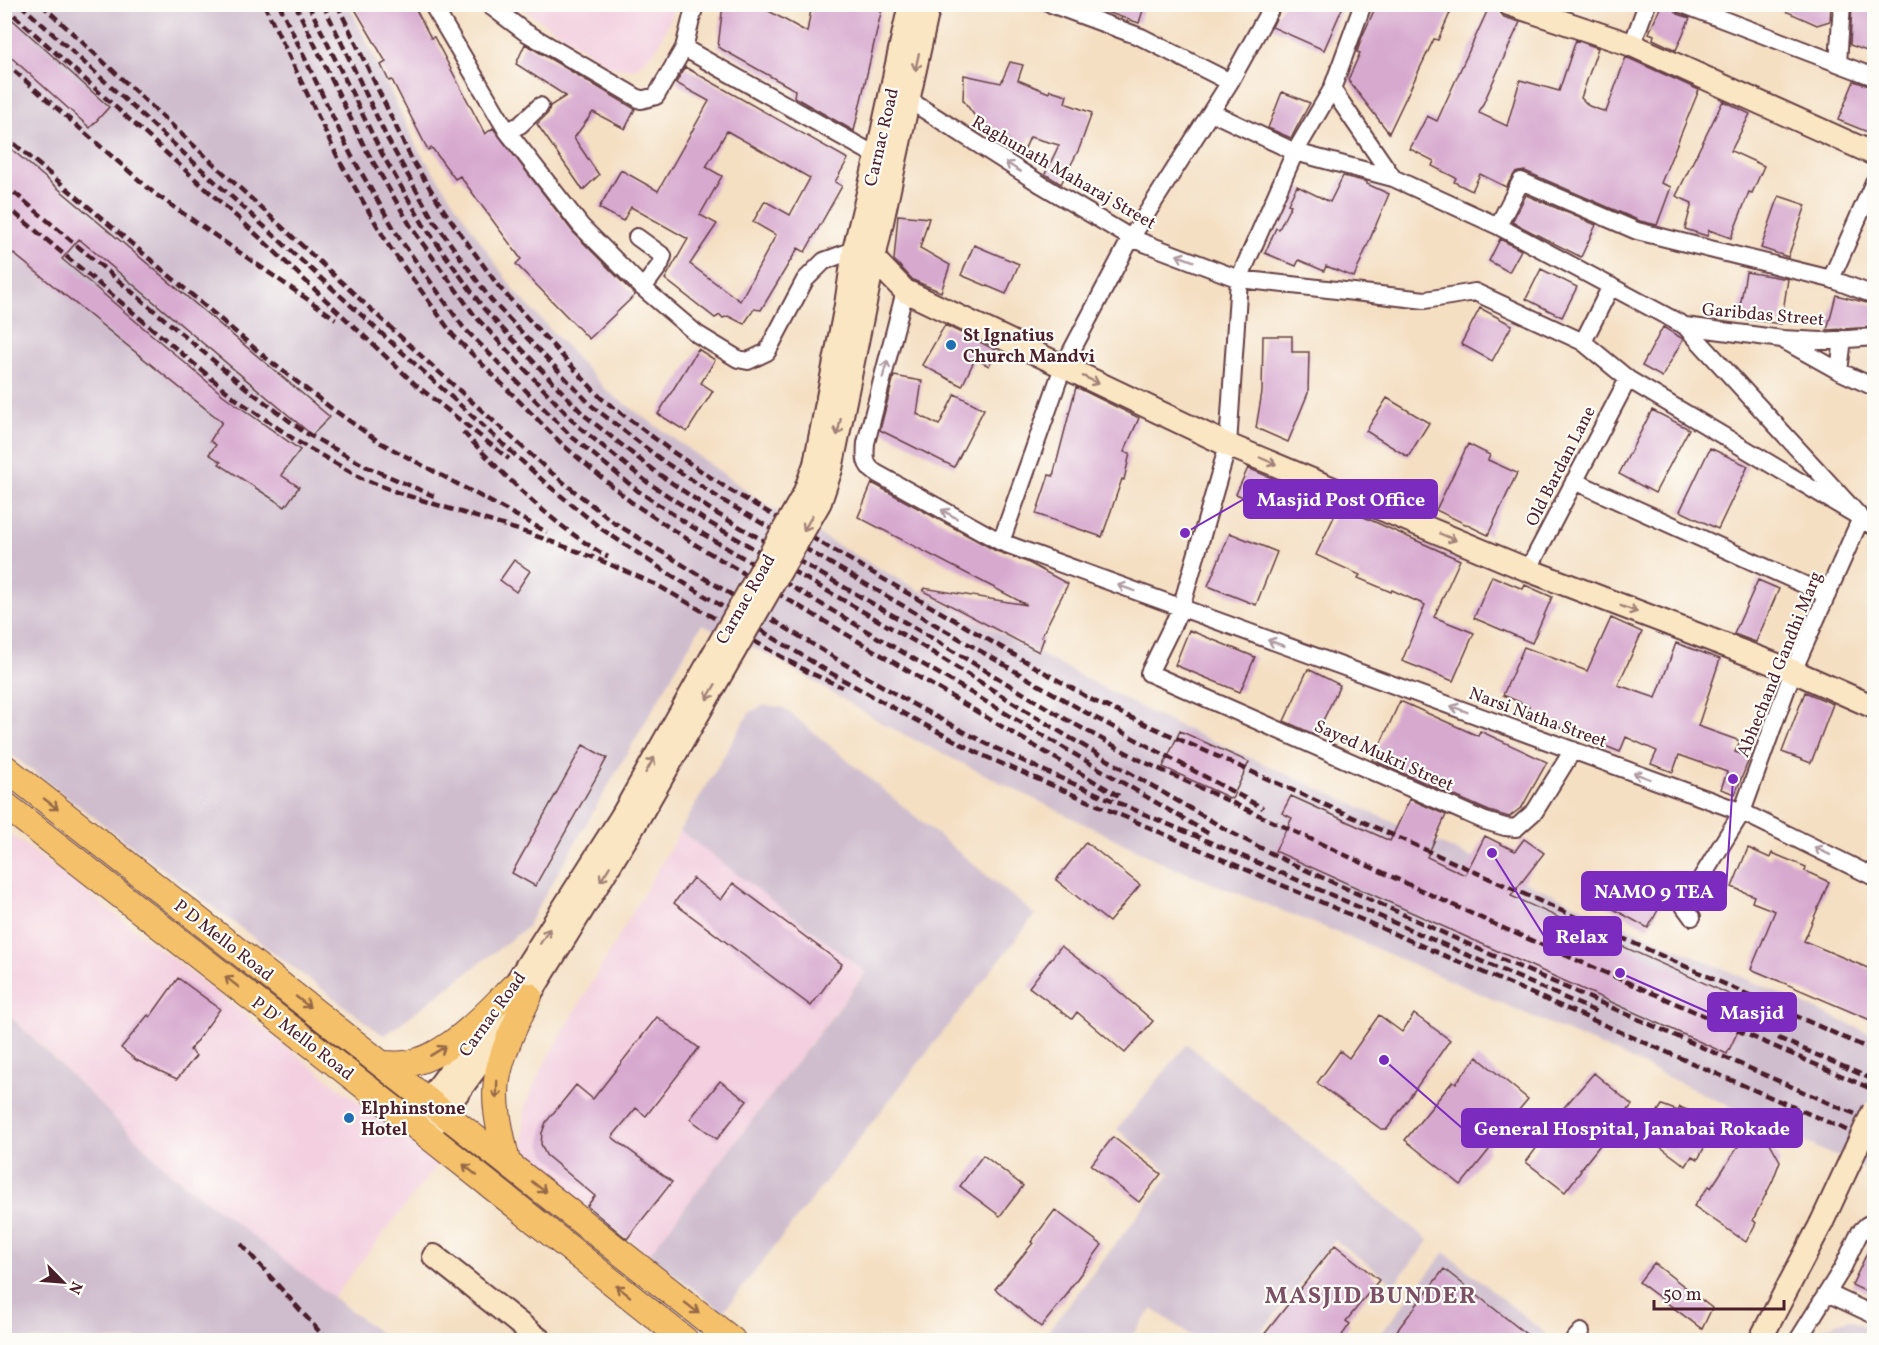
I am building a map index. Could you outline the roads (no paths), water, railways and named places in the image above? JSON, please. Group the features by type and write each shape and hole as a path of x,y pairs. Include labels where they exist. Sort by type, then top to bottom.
{"main road":[{"name":"P D Mello Road","path":"4,768 436,1106"},
{"name":"P D' Mello Road","path":"4,804 686,1341"},
{"path":"382,1064 406,1064 427,1058 522,991"},
{"path":"507,1162 497,1103 498,1076 522,991"},
{"path":"436,1106 732,1341"}],"street":[{"path":"432,4 507,131 580,226 643,288 696,334 738,359 748,361 767,352 805,280 824,261 864,255 906,291 1228,445 1528,570 1793,671 1875,707"},
{"path":"488,4 525,32 640,100 656,96 684,48 696,4"},
{"name":"Carnac Road","path":"864,255 878,156 910,4"},
{"name":"Carnac Road","path":"419,1129 522,991 629,820 804,495 823,466 846,305 864,255 909,100 929,4"},
{"path":"1051,4 1141,37 1230,82"},
{"path":"1001,542 1063,368 1131,238 1230,82 1274,4"},
{"path":"1181,608 1228,445 1239,279 1295,152 1332,89 1363,4"},
{"path":"1509,4 1632,45 1875,154"},
{"path":"1632,45 1647,4"},
{"path":"1682,4 1875,77"},
{"path":"1838,63 1842,4"},
{"path":"684,48 878,156"},
{"path":"1332,89 1393,178"},
{"name":"Raghunath Maharaj Street","path":"909,100 1042,185 1131,238 1239,279 1425,300 1475,292 1583,342 1628,379 1868,522"},
{"path":"507,131 520,125 540,106"},
{"path":"1211,112 1295,152 1393,178 1498,226 1685,326 1868,522"},
{"path":"1498,226 1521,181 1637,231 1831,279 1875,295"},
{"path":"1831,279 1875,182"},
{"path":"637,237 663,256 660,265 643,288"},
{"path":"1583,342 1611,286"},
{"name":"Narsi Natha Street","path":"906,291 866,443 864,459 868,468 876,473 1001,542 1742,812 1875,877"},
{"name":"Garibdas Street","path":"1685,326 1782,339 1875,337"},
{"path":"1782,339 1839,371 1875,387"},
{"path":"1839,371 1843,339"},
{"name":"Old Bardan Lane","path":"1528,570 1628,379"},
{"path":"1574,481 1827,595"},
{"name":"Abhechand Gandhi Marg","path":"1692,917 1684,906 1742,812 1793,671 1827,595 1868,522"},
{"name":"Sayed Mukri Street","path":"1181,608 1149,673 1474,817 1505,828 1516,828 1535,811 1573,750"},
{"path":"1760,1341 1821,1224 1875,1110"},
{"path":"1798,1341 1842,1269 1860,1232 1867,1225 1875,1222"},
{"path":"434,1256 540,1341"},
{"path":"1827,1293 1875,1315"}],"railway":[{"path":"20,4 549,486 603,530 663,570 829,672 982,755 1874,1142"},
{"path":"41,4 430,364 548,470 613,522 843,663 989,745 1599,1013"},
{"path":"264,4 340,162 389,246 453,335 564,446 631,502 696,545 1119,796"},
{"path":"279,4 351,155 400,239 463,327 571,436 638,491 703,534 1211,835"},
{"path":"295,4 365,148 413,230 475,316 578,426 647,482 708,522 914,641 1067,736 1232,833 1286,861 1483,951 1874,1121"},
{"path":"308,4 382,154 423,224 484,309 584,415 653,470 714,512 920,631 1069,721 1140,760 1494,924 1874,1090"},
{"path":"323,4 387,138 432,218 491,300 592,406 663,461 722,500 1085,712 1263,808"},
{"path":"337,4 412,160 445,212 499,287 601,398 670,450 728,489 1094,701 1874,1051"},
{"path":"4,6 258,236 416,385 509,459"},
{"path":"4,62 155,194 336,319"},
{"path":"4,135 266,358 331,408 381,443 547,532"},
{"path":"4,184 246,388 304,432 367,467 434,496"},
{"path":"4,204 236,399 298,442 361,478 399,493 531,534 657,585 808,672 842,687"},
{"path":"463,432 549,516 608,557"},
{"path":"1778,1038 1874,1080"},
{"path":"241,1244 327,1340"}],"place":[{"name":"St Ignatius Church Mandvi","path":"951,345"},
{"name":"Masjid Post Office","path":"1185,533"},
{"name":"NAMO 9 TEA","path":"1733,779"},
{"name":"Relax","path":"1492,853"},
{"name":"Masjid","path":"1620,973"},
{"name":"General Hospital, Janabai Rokade","path":"1384,1060"},
{"name":"Elphinstone Hotel","path":"349,1118"}],"district":[{"name":"MASJID BUNDER","path":"1371,1295"}]}
